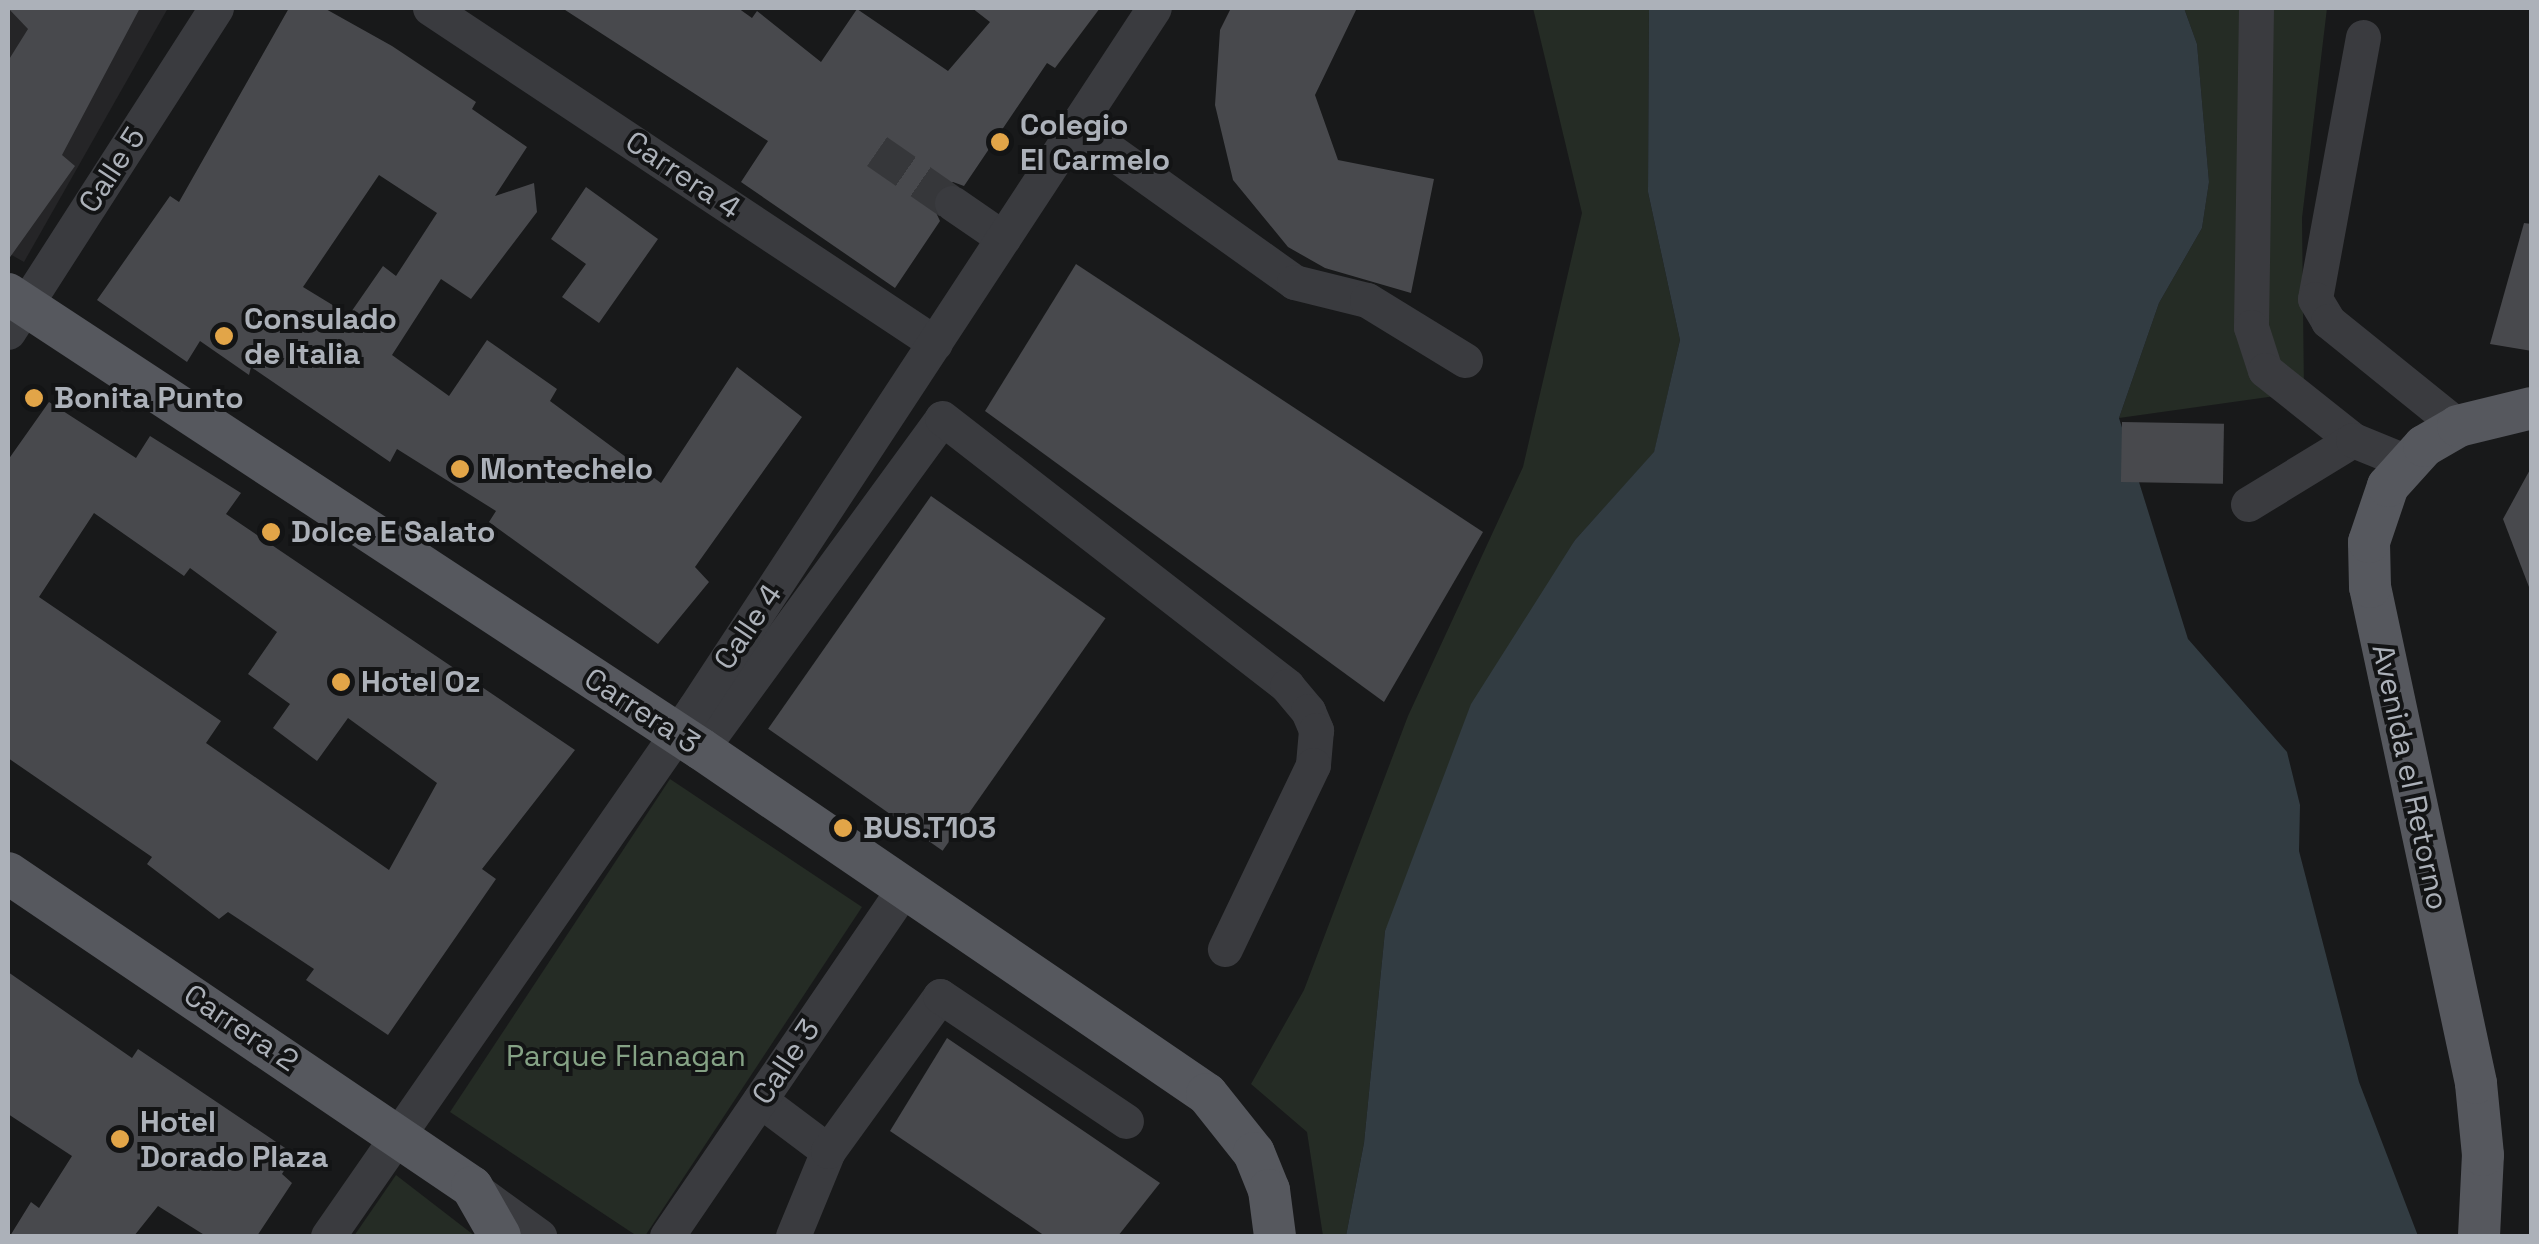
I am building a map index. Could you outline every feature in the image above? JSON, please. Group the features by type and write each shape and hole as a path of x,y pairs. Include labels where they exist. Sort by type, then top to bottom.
{"main road":[{"name":"Carrera 3","path":"13,310 688,741 1207,1094 1254,1154 1269,1190 1275,1236"},
{"name":"Avenida el Retorno","path":"2480,1236 2483,1155 2476,1083 2370,587 2376,512 2407,462 2458,426 2532,408"},
{"name":"Carrera 2","path":"8,873 472,1187 500,1236"}],"street":[{"name":"Calle 5","path":"13,310 216,8"},
{"name":"Carrera 4","path":"430,8 935,343"},
{"name":"Calle 4","path":"328,1236 688,741 863,453 1154,8"},
{"path":"2256,8 2251,327 2265,370 2353,440 2407,462"},
{"path":"2363,37 2315,300 2328,321 2458,426"},
{"path":"1077,128 1294,282 1367,300 1466,360"},
{"path":"952,203 1003,238"},
{"path":"688,741 899,480 942,418 1287,686 1308,711 1316,730 1313,765 1225,950"},
{"path":"2248,504 2353,440"},
{"path":"863,453 899,480"},
{"name":"Calle 3","path":"667,1236 904,888"},
{"path":"793,1236 828,1151 940,996 1126,1121"},
{"path":"760,1100 828,1151"},
{"name":"Carrera 2","path":"472,1187 539,1236"}],"shaded area":[{"path":"8,8 168,8 24,262 8,253"},
{"path":"1649,8 2184,8 2197,44 2209,182 2202,228 2159,303 2119,418 2188,639 2287,752 2300,805 2299,851 2359,1082 2418,1236 1346,1236 1364,1143 1385,931 1471,704 1575,540 1654,452 1680,340 1648,192"}],"green space":[{"path":"1533,8 1649,8 1648,192 1680,340 1654,453 1575,540 1385,931 1364,1143 1346,1236 1323,1236 1307,1132 1251,1084 1304,990 1408,716 1523,467 1582,213"},
{"path":"2184,8 2327,8 2302,218 2304,392 2119,418 2159,303 2202,228 2209,182 2197,44"},
{"name":"Parque Flanagan","path":"670,779 862,907 645,1236 637,1236 450,1112"},
{"path":"396,1175 475,1236 354,1236"}],"building":[{"path":"8,8 140,8 62,155 75,166 8,260 8,61 28,29"},
{"path":"289,8 324,8 392,46 476,102 472,109 527,147 495,196 534,183 537,212 471,299 441,279 392,355 449,396 487,340 557,389 550,401 661,483 737,367 802,417 695,567 709,582 658,644 489,522 496,511 397,449 390,462 251,367 249,375 200,341 187,362 97,300 170,196 179,202","holes":["379,175 437,213 396,276 383,266 349,315 303,287"]},
{"path":"562,8 738,8 752,18 757,11 821,62 857,9 948,71 990,22 972,8 1100,8 1055,68 1047,63 964,186 953,182 935,190 931,202 940,221 895,288 741,182 768,141"},
{"path":"1231,8 1357,8 1315,95 1338,160 1434,179 1411,293 1325,268 1288,247 1233,180 1215,105 1220,30"},
{"path":"586,187 658,239 599,323 562,297 586,264 551,239"},
{"path":"2524,223 2532,224 2532,351 2490,344"},
{"path":"1076,264 1483,532 1384,702 985,411"},
{"path":"49,402 136,458 150,436 241,493 226,514 575,750 482,869 496,879 388,1035 306,980 314,969 228,912 219,919 147,864 152,857 8,758 8,460","holes":["94,513 184,576 190,568 277,632 248,674 290,704 273,728 317,761 348,718 437,783 389,870 206,743 221,721 39,597"]},
{"path":"2122,422 2224,424 2223,484 2121,482"},
{"path":"2532,466 2532,587 2529,587 2503,519"},
{"path":"931,496 1105,618 943,851 768,729"},
{"path":"8,972 132,1058 138,1049 294,1154 282,1174 292,1183 257,1236 206,1236 158,1206 134,1236 10,1236 31,1202 39,1208 72,1156 8,1114"},
{"path":"947,1038 1160,1183 1118,1236 1045,1236 890,1131"}],"tunnel":[{"path":"877,151 952,203"}],"place":[{"name":"Colegio El Carmelo","path":"1000,142"},
{"name":"Consulado de Italia","path":"224,336"},
{"name":"Bonita Punto","path":"34,398"},
{"name":"Montechelo","path":"460,469"},
{"name":"Dolce E Salato","path":"271,532"},
{"name":"Hotel Oz","path":"341,682"},
{"name":"BUS.T103","path":"843,828"},
{"name":"Hotel Dorado Plaza","path":"120,1139"}]}
